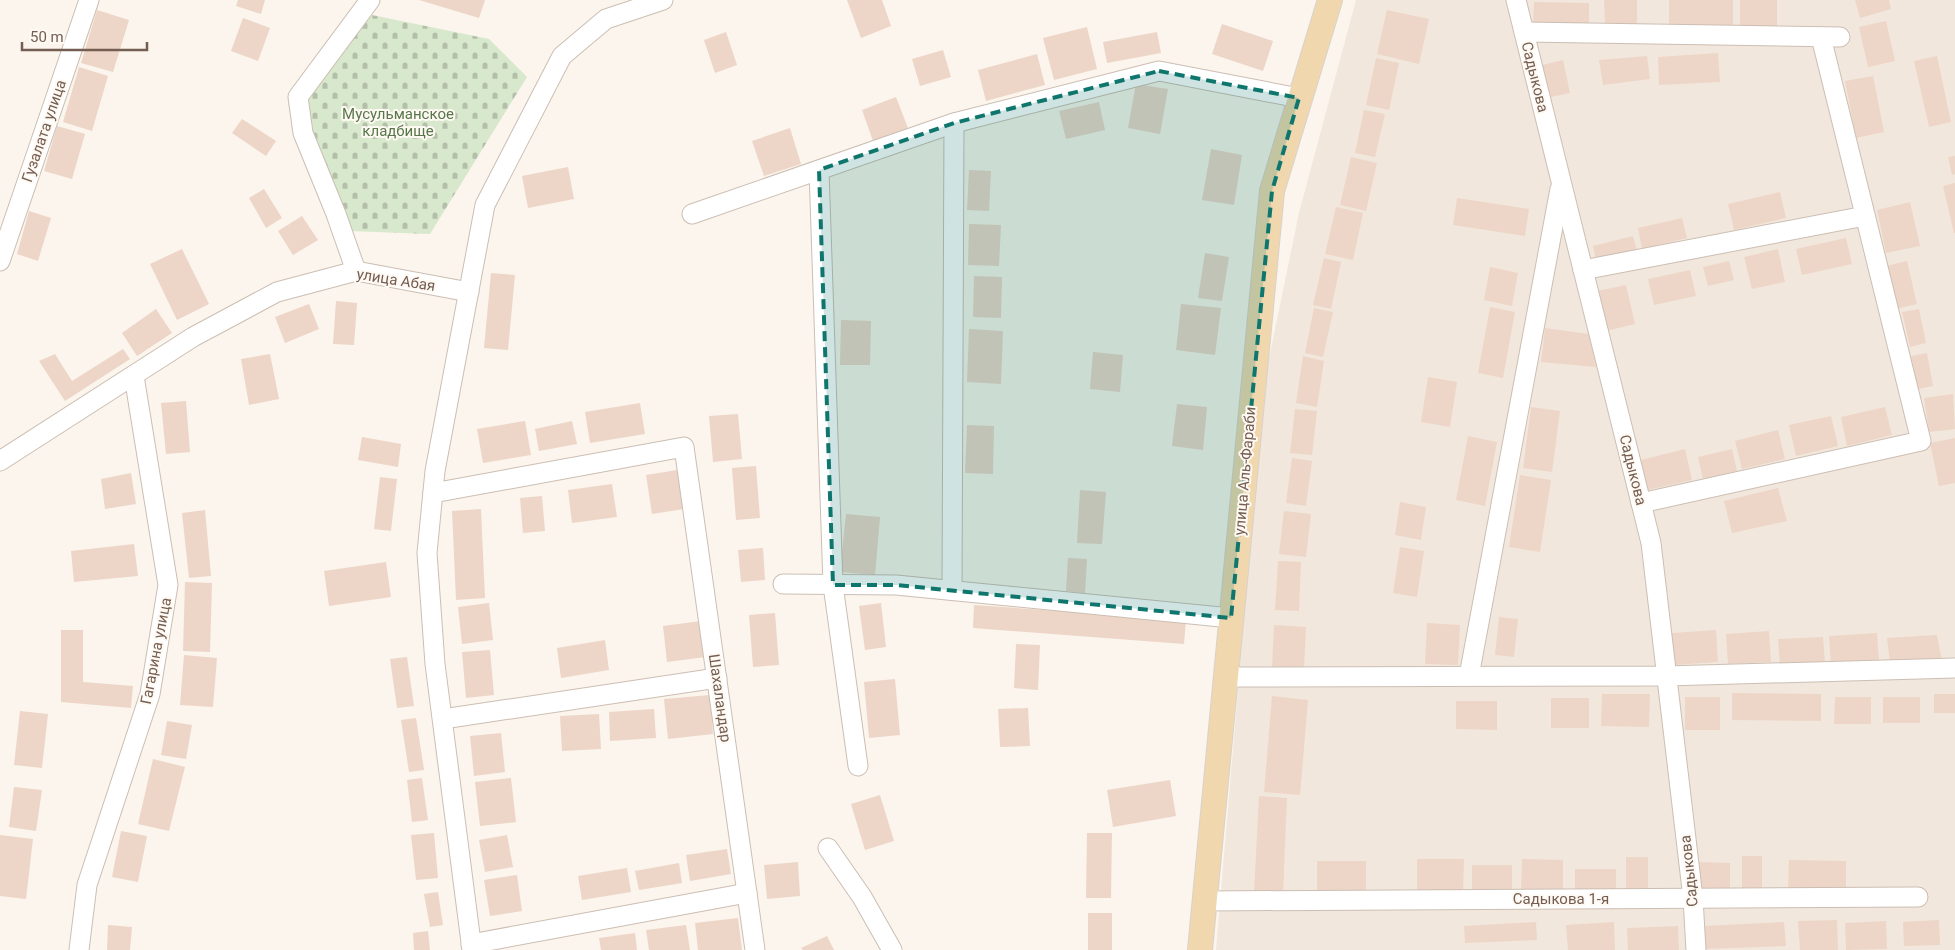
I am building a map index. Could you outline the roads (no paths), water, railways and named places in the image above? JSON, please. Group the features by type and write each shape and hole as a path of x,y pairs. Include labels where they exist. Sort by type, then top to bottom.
{"main road":[{"name":"улица Аль-Фараби","path":"1200,950 1272,191 1330,0"}],"street":[{"name":"Гузалата улица","path":"0,261 89,0"},
{"path":"356,271 336,214 303,133 298,96 370,0"},
{"path":"662,0 606,20 562,56 485,205 435,470 427,553 436,664 472,947 747,893"},
{"name":"Садыкова","path":"1516,0 1651,543 1692,898 1696,950"},
{"path":"1524,32 1840,37"},
{"path":"1641,503 1921,441 1821,37"},
{"path":"692,214 954,123 1159,71 1299,98"},
{"path":"952,590 954,123"},
{"path":"818,170 833,585 858,766"},
{"path":"1469,676 1562,182"},
{"path":"1583,270 1865,216"},
{"name":"улица Абая","path":"0,461 193,337 277,292 356,271 469,292"},
{"name":"Гагарина улица","path":"79,950 87,885 150,694 168,585 134,376"},
{"name":"Шахаландар","path":"433,493 684,447 755,950"},
{"path":"783,584 896,585 1231,618"},
{"path":"1225,676 1666,676 1955,668"},
{"path":"443,719 717,678"},
{"path":"828,848 862,896 892,950"},
{"name":"Садыкова 1-я","path":"1204,901 1918,897"}],"park label":[{"name":"Мусульманское кладбище","path":"398,122"}]}
